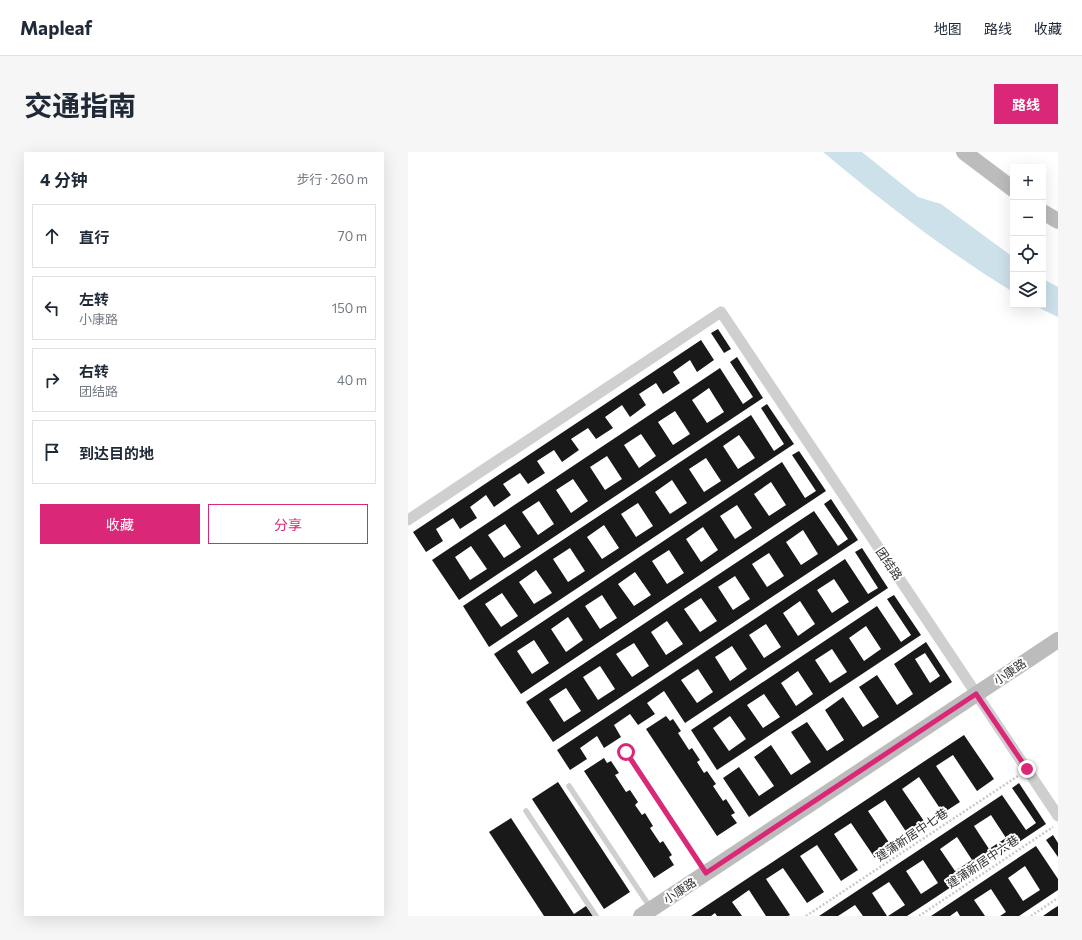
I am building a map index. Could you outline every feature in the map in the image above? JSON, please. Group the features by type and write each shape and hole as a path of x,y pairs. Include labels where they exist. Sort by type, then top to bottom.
{"street":[{"path":"964,152 1010,187"},
{"path":"1046,214 1058,221"},
{"name":"团结路","path":"408,520 721,312 1058,816"},
{"name":"小康路","path":"649,914 706,873 1058,640"}],"lane":[{"path":"626,752 706,873"},
{"path":"569,786 649,914"},
{"path":"526,810 596,916"}],"path":[{"name":"建蒲新居中七巷","path":"806,916 1027,769"},
{"name":"建蒲新居中六巷","path":"919,916 1058,824"},
{"path":"1031,916 1058,898"}],"water":[{"path":"823,152 862,152 918,197 941,204 1010,255 1010,290 939,243"},
{"path":"1046,281 1058,287 1058,317 1039,308 1046,308"}],"building":[{"path":"718,329 731,349 724,353 711,333"},
{"path":"701,340 714,360 697,372 690,360 673,372 680,383 663,394 656,383 639,394 646,405 630,417 622,405 605,417 613,428 596,439 588,428 571,439 579,450 562,462 554,450 537,461 545,473 528,484 520,473 503,484 511,495 494,507 486,495 470,507 477,518 460,529 453,518 436,529 443,541 426,552 413,532"},
{"path":"737,357 763,398 459,600 432,560 720,368 743,404 753,397 730,362","holes":["709,388 724,412 707,423 692,400","675,411 690,434 673,445 658,422","641,434 656,456 639,468 624,445","607,456 622,479 605,490 590,467","573,479 588,501 571,513 556,490","539,501 554,524 538,535 522,512","505,524 521,547 504,558 488,535","471,546 487,569 470,580 455,557"]},
{"path":"767,404 794,444 489,647 463,606 751,415 774,451 784,444 761,408","holes":["739,435 755,458 738,469 723,446","706,458 721,481 704,492 689,469","672,480 687,503 670,514 655,492","638,503 653,526 636,537 621,514","604,525 619,548 602,559 587,537","570,548 585,571 568,582 553,559","536,570 552,593 534,604 519,582","502,593 518,616 501,627 485,604"]},
{"path":"799,451 826,491 521,694 494,654 782,462 805,498 816,491 792,455","holes":["771,482 786,505 769,516 754,494","737,505 752,528 735,539 720,516","703,527 718,550 701,562 686,539","669,550 684,573 667,584 652,561","635,572 651,595 634,606 618,584","602,595 617,618 600,629 585,606","568,617 583,640 566,652 551,629","534,640 549,663 532,674 517,651"]},
{"path":"831,499 858,540 553,742 526,702 814,511 838,546 848,539 824,504","holes":["803,530 818,554 801,565 786,542","769,553 784,576 767,587 752,564","735,576 750,599 733,610 718,587","701,598 717,621 700,632 684,609","667,621 683,644 666,655 651,632","634,643 649,666 632,677 616,654","600,666 615,689 598,700 583,677","566,688 581,711 564,722 549,699"]},
{"path":"862,548 888,588 685,723 664,691 647,703 655,714 638,725 630,714 614,725 621,737 604,748 597,736 580,748 587,759 570,770 557,750 845,559 868,594 878,588 855,552","holes":["834,579 849,602 832,613 817,590","800,601 815,624 798,636 783,613","766,624 781,647 764,658 749,635","732,646 747,669 730,681 715,657","698,669 713,692 697,703 681,680"]},
{"path":"894,595 921,635 717,770 691,730 877,606 901,642 911,635 887,599","holes":["866,626 881,649 864,661 849,638","832,649 847,672 830,683 815,660","798,671 813,694 796,706 781,683","764,694 780,717 763,728 747,705","730,716 746,739 729,751 713,728"]},
{"path":"926,642 952,682 749,817 723,778 739,767 759,796 774,786 754,757 771,745 791,775 811,762 791,732 807,722 827,751 844,740 825,710 843,697 863,727 879,717 859,687 877,675 897,705 913,694 894,664","holes":["925,653 940,676 930,683 915,659"]},
{"path":"666,716 670,721 673,719 681,731 678,733 689,750 692,748 700,760 697,762 704,773 707,771 716,784 713,786 723,801 726,799 735,813 731,815 737,823 717,836 646,729"},
{"path":"964,735 994,779 977,791 953,755 936,766 960,802 943,813 919,777 902,789 926,824 909,836 885,800 868,811 892,847 875,858 851,823 834,834 858,870 841,881 817,845 800,856 824,892 807,903 783,868 766,879 790,915 766,916 749,890 732,902 742,916 717,916 715,913 711,916 691,916"},
{"path":"604,758 607,763 611,761 619,773 615,775 626,792 630,790 638,802 635,805 642,815 645,813 653,826 650,828 660,843 663,841 672,855 669,857 674,865 654,878 584,771"},
{"path":"558,782 630,892 604,909 532,799"},
{"path":"1019,783 1046,824 907,916 888,916 905,905 889,882 872,893 887,916 863,916 855,905 838,916 819,916 1002,795 1026,830 1036,823 1012,788","holes":["991,815 1006,838 989,849 974,826","957,837 972,860 955,871 940,849","923,860 938,883 921,894 906,871"]},
{"path":"511,818 574,914 586,906 593,916 544,916 489,832"},
{"path":"1053,835 1058,843 1058,857 1046,840"},
{"path":"1036,846 1058,879 1058,890 1019,916 1000,916 1006,912 991,889 974,900 985,916 960,916 957,911 950,916 931,916","holes":["1025,866 1040,890 1023,901 1008,878"]},
{"path":"1058,906 1058,916 1043,916 1053,909"}],"route":[{"path":"626,752 706,873 976,694 1027,769"}]}
